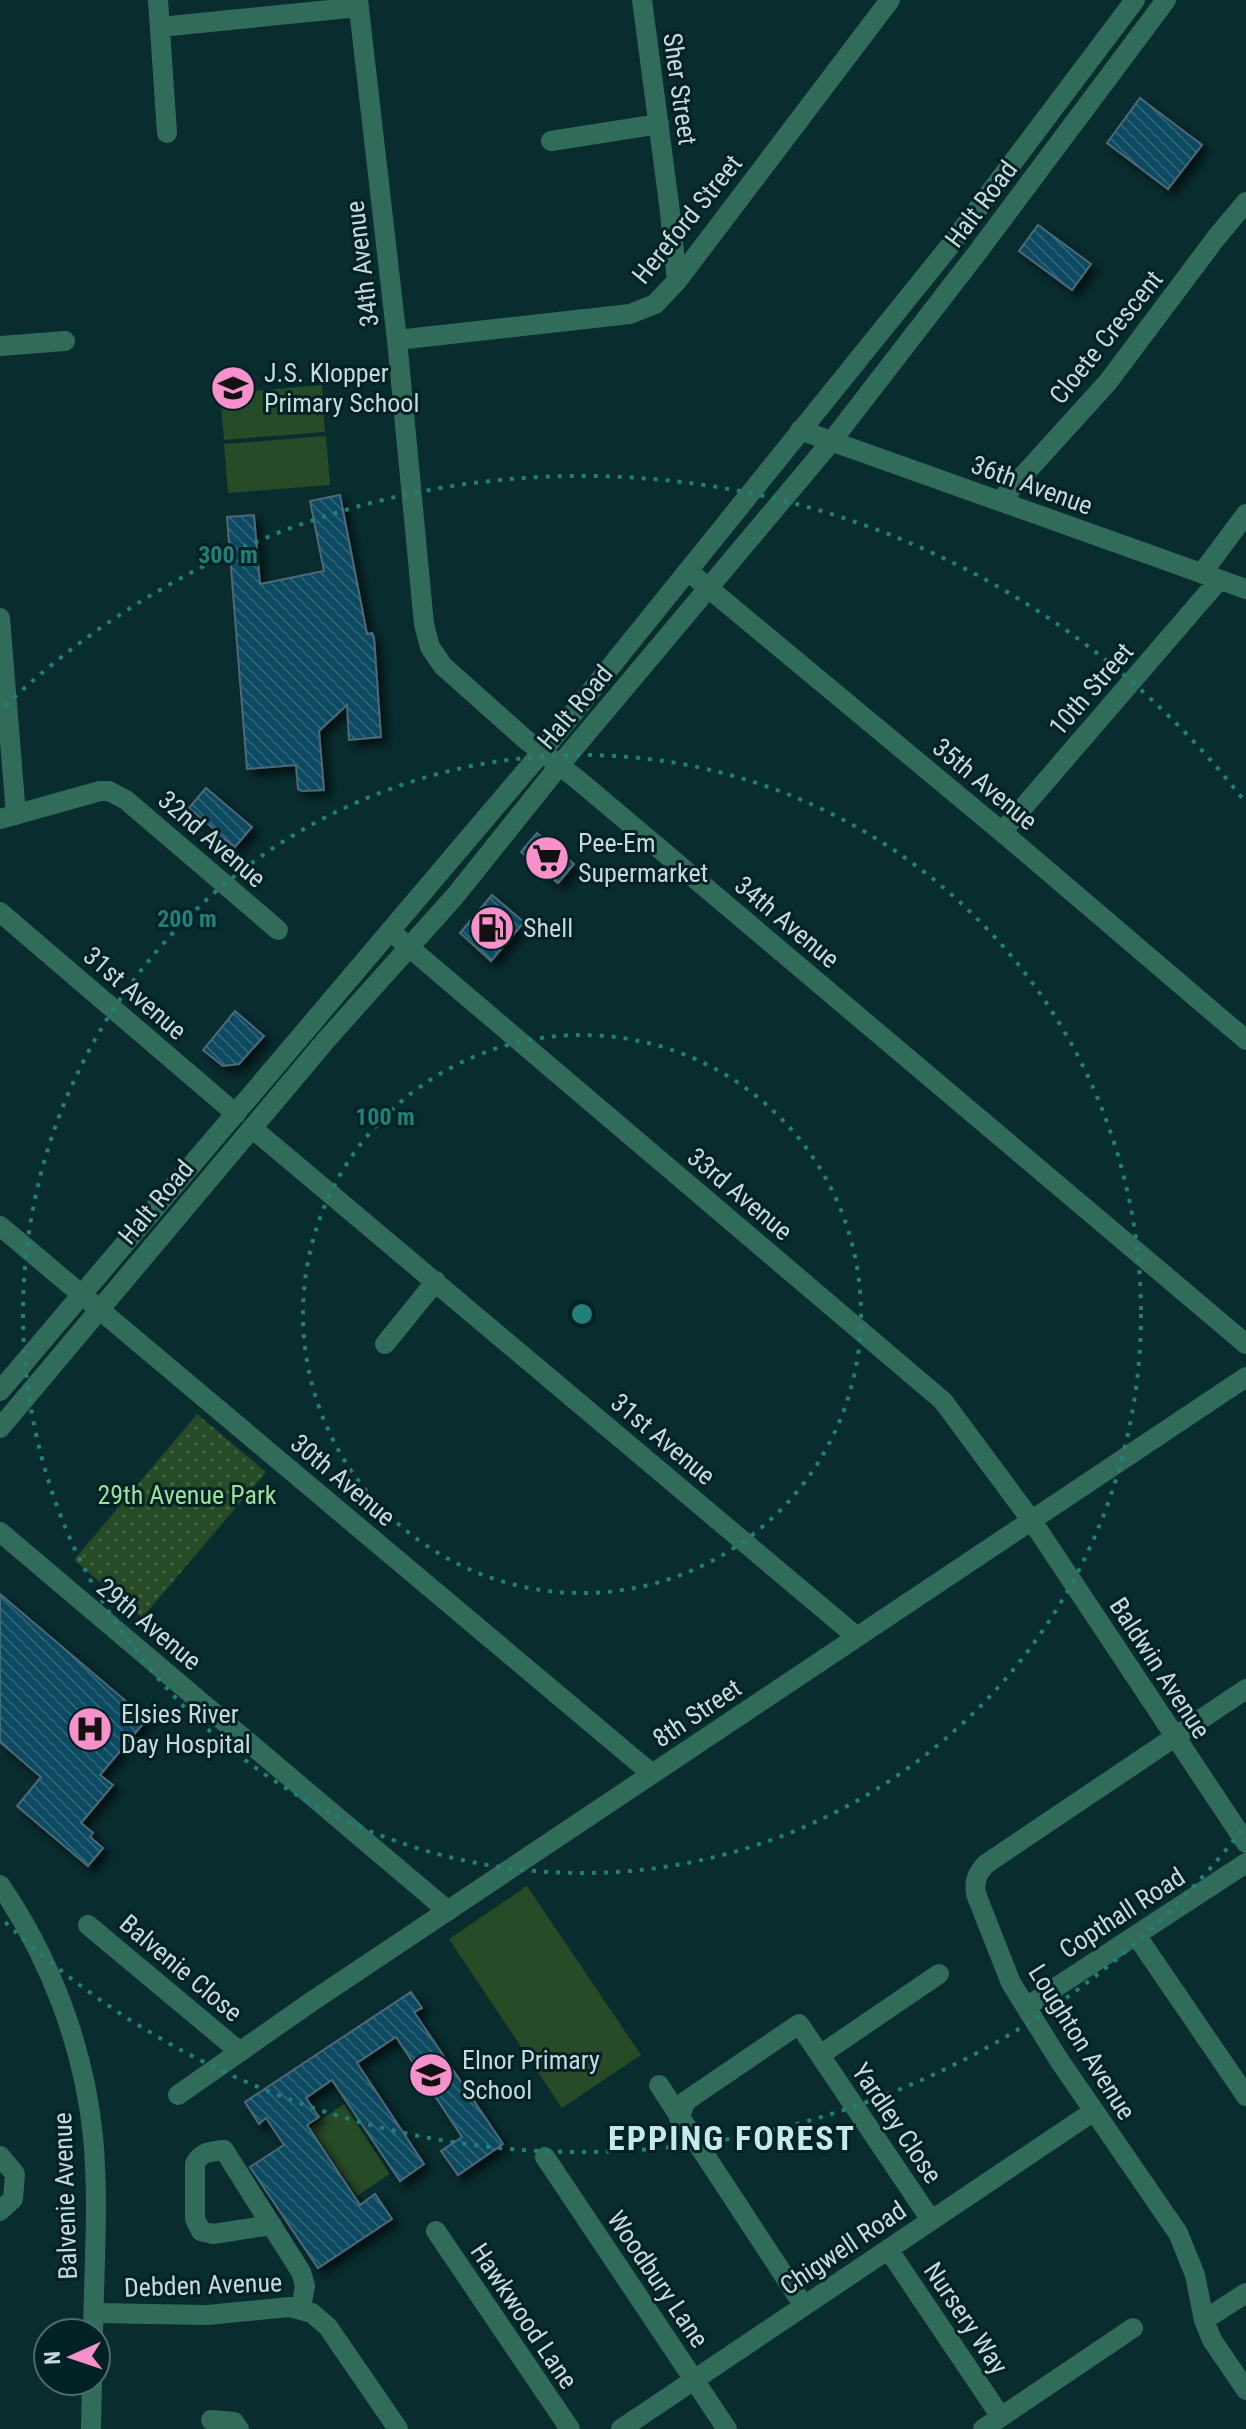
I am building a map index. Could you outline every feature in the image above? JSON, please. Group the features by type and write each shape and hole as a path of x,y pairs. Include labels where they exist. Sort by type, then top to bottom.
{"street":[{"path":"158,0 167,133"},
{"name":"Sher Street","path":"642,0 677,281"},
{"name":"Hereford Street","path":"397,340 630,314 655,304 677,281 890,0"},
{"name":"Halt Road","path":"0,1391 541,753 949,247 1135,0"},
{"name":"Halt Road","path":"0,1428 327,1039 410,949 831,442 1166,0"},
{"path":"160,27 358,3"},
{"name":"34th Avenue","path":"358,3 397,340 424,624 430,647 443,666 541,753 1246,1344"},
{"path":"551,141 659,124"},
{"name":"Cloete Crescent","path":"1000,501 1108,382 1246,202"},
{"path":"0,346 65,341"},
{"name":"36th Avenue","path":"800,430 1246,589"},
{"path":"1211,576 1246,514"},
{"name":"35th Avenue","path":"688,571 1246,1040"},
{"name":"10th Street","path":"1002,832 1211,576"},
{"path":"0,618 8,817"},
{"name":"32nd Avenue","path":"8,817 87,793 109,791 126,800 278,930"},
{"name":"31st Avenue","path":"0,912 236,1114"},
{"name":"33rd Avenue","path":"390,931 943,1401 1032,1521"},
{"name":"31st Avenue","path":"252,1128 857,1637"},
{"name":"30th Avenue","path":"0,1226 652,1774"},
{"path":"385,1344 436,1281"},
{"name":"8th Street","path":"178,2095 1246,1377"},
{"name":"Baldwin Avenue","path":"1032,1521 1246,1843"},
{"name":"29th Avenue","path":"0,1532 448,1911"},
{"name":"Loughton Avenue","path":"1246,1689 986,1864 975,1882 976,1894 1011,1983 1178,2233 1195,2275 1204,2320 1212,2340 1246,2390"},
{"name":"Copthall Road","path":"1026,2007 1246,1863"},
{"name":"Balvenie Avenue","path":"0,1885 24,1922 52,1979 86,2091 95,2167 93,2317"},
{"name":"Balvenie Close","path":"88,1925 240,2052"},
{"path":"1136,1935 1246,2096"},
{"name":"Yardley Close","path":"820,2055 939,1974"},
{"name":"Yardley Close","path":"679,2118 686,2101 799,2024 931,2220"},
{"path":"659,2085 804,2306"},
{"name":"Chigwell Road","path":"621,2429 1094,2111"},
{"path":"272,2225 213,2234 201,2231 195,2219 195,2164 199,2157 224,2150 272,2225 301,2272 305,2286 301,2308"},
{"path":"0,2156 15,2174 15,2191 4,2209"},
{"name":"Woodbury Lane","path":"545,2157 727,2429"},
{"name":"Hawkwood Lane","path":"436,2231 570,2429"},
{"name":"Nursery Way","path":"888,2249 1001,2417"},
{"path":"1204,2320 1246,2293"},
{"name":"Debden Avenue","path":"112,2322 301,2308 328,2327 398,2429"},
{"path":"983,2429 1133,2328"},
{"path":"91,2429 92,2397"},
{"path":"211,2420 234,2422 239,2429"}],"green space":[{"path":"322,385 325,432 224,440 220,394"},
{"path":"326,436 330,485 228,493 224,444"},
{"name":"29th Avenue Park","path":"197,1414 266,1472 142,1618 74,1560"},
{"path":"527,1886 641,2055 562,2108 449,1939"},
{"path":"344,2104 390,2174 357,2196 310,2127"}],"building":[{"path":"1140,98 1202,145 1168,189 1107,143"},
{"path":"1038,225 1091,264 1072,290 1019,251"},
{"path":"340,495 367,634 372,633 374,637 381,737 349,740 347,705 319,731 324,790 302,791 298,789 296,765 247,769 227,517 254,515 260,584 324,571 310,501"},
{"path":"206,788 252,827 235,847 189,808"},
{"name":"Pee-Em Supermarket","path":"537,833 574,864 558,883 521,852"},
{"path":"492,895 524,922 491,961 460,933"},
{"path":"235,1011 264,1036 239,1064 223,1066 203,1050"},
{"path":"0,1594 147,1719 100,1775 113,1785 81,1823 93,1833 90,1837 103,1848 88,1866 17,1806 41,1777 0,1742"},
{"path":"411,1992 422,2008 414,2012 503,2144 458,2175 441,2151 462,2137 396,2037 357,2063 424,2164 400,2181 332,2080 306,2098 319,2117 307,2125 360,2205 375,2194 392,2219 318,2268 250,2167 284,2145 266,2118 259,2124 245,2102"}],"place":[{"name":"J.S. Klopper Primary School","path":"233,388"},
{"name":"Pee-Em Supermarket","path":"547,858"},
{"name":"Shell","path":"492,928"},
{"name":"Elsies River Day Hospital","path":"90,1729"},
{"name":"Elnor Primary School","path":"431,2075"}],"district":[{"name":"EPPING FOREST","path":"732,2138"}]}
